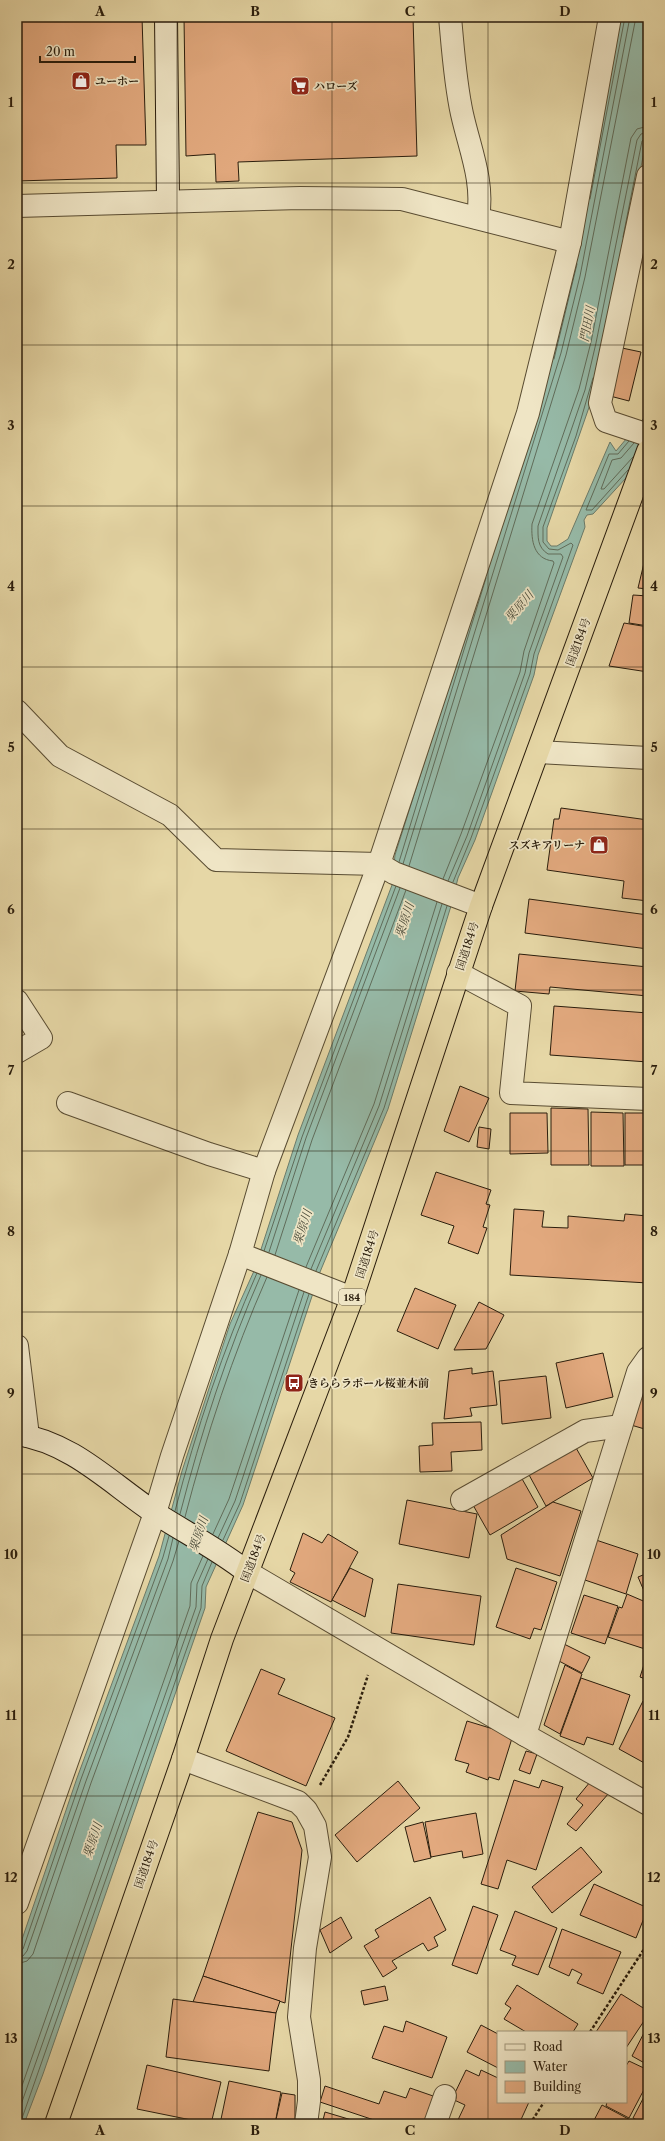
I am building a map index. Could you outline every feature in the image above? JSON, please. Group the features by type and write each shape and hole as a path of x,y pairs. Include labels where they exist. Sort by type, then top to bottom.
{"highway":[{"name":"国道184号","path":"56,2124 183,1759 222,1639 352,1298 480,906 643,472"}],"street":[{"path":"166,17 168,201"},
{"path":"450,17 462,113 474,157 481,199 478,218"},
{"path":"17,1903 163,1517 172,1456 250,1258 264,1171 386,869 528,413 570,242 610,17"},
{"path":"639,432 606,421 600,403 648,176"},
{"path":"17,206 300,198 402,199 570,242"},
{"path":"17,711 60,756 170,815 216,860 386,869 480,906"},
{"path":"538,752 648,758"},
{"path":"458,973 520,1006 511,1093 648,1099"},
{"path":"17,1001 40,1038 17,1052"},
{"path":"68,1103 210,1154 264,1171"},
{"path":"250,1258 352,1298"},
{"path":"17,1346 22,1435 76,1454 163,1517 224,1553 247,1572 525,1735 648,1804"},
{"path":"525,1735 638,1372 648,1358"},
{"path":"462,1500 585,1431 621,1426"},
{"path":"183,1759 298,1802 306,1810 315,1826 320,1857 305,1948 299,2017 309,2080 310,2101 306,2124"},
{"path":"436,2124 445,2096"}],"path":[{"path":"306,1810 348,1737 377,1648"},
{"path":"591,2031 648,1943"},
{"path":"530,2124 543,2103"}],"water":[{"path":"621,17 648,17 648,132 594,393 547,528 547,541 551,546 557,546 568,539 610,442 616,451 648,413 648,454 593,514 587,515 584,520 585,527 538,655 534,675 475,840 458,878 451,906 388,1109 320,1272 243,1505 206,1587 205,1608 43,2074 24,2124 17,2124 17,1954 77,1778 159,1556 182,1471 230,1324 254,1271 298,1135 392,885 395,855 460,650 581,223"}],"building":[{"name":"ユーホー","path":"17,17 142,17 146,145 116,145 117,178 17,181"},
{"name":"ハローズ","path":"184,17 413,17 417,156 238,162 239,181 216,182 215,154 186,156"},
{"path":"622,348 641,352 629,401 610,396"},
{"path":"644,563 648,563 648,589 638,588"},
{"path":"633,595 648,596 648,626 629,623"},
{"path":"624,623 648,627 648,672 609,666"},
{"name":"スズキアリーナ","path":"561,808 648,820 648,901 622,898 624,881 547,870 554,819 559,819"},
{"path":"529,899 648,915 648,949 525,933"},
{"path":"519,954 648,967 648,996 550,987 549,994 515,991"},
{"path":"554,1006 648,1013 648,1062 550,1055"},
{"path":"460,1086 489,1098 469,1142 444,1131"},
{"path":"551,1108 588,1109 589,1165 551,1165"},
{"path":"591,1112 623,1113 624,1166 591,1166"},
{"path":"510,1113 547,1113 548,1153 510,1154"},
{"path":"625,1113 648,1113 648,1165 625,1165"},
{"path":"479,1127 491,1129 489,1149 477,1147"},
{"path":"436,1172 491,1190 486,1204 490,1205 483,1227 487,1228 478,1254 448,1243 454,1226 421,1215"},
{"path":"514,1209 544,1211 542,1227 568,1228 568,1216 624,1221 625,1214 648,1216 648,1283 510,1275"},
{"path":"415,1288 456,1305 438,1349 397,1331"},
{"path":"479,1302 504,1315 486,1349 454,1350"},
{"path":"603,1353 613,1397 566,1408 556,1363"},
{"path":"472,1368 472,1374 493,1371 497,1405 470,1408 472,1416 444,1419 449,1371"},
{"path":"648,1374 648,1430 631,1425"},
{"path":"546,1376 551,1418 502,1424 499,1381"},
{"path":"481,1422 482,1450 451,1452 452,1471 420,1472 419,1446 433,1445 432,1423"},
{"path":"575,1446 593,1478 546,1506 528,1473"},
{"path":"521,1477 538,1507 490,1535 473,1505"},
{"path":"407,1500 477,1514 469,1558 399,1544"},
{"path":"553,1502 581,1511 560,1576 507,1559 501,1535"},
{"path":"303,1533 322,1543 328,1534 358,1552 331,1602 290,1582 295,1573 290,1570"},
{"path":"596,1540 638,1554 626,1594 582,1579"},
{"path":"350,1568 373,1579 365,1617 332,1600"},
{"path":"516,1568 557,1582 541,1630 534,1628 530,1639 496,1627"},
{"path":"648,1573 648,1598 647,1598 638,1577"},
{"path":"398,1584 481,1596 474,1645 391,1633"},
{"path":"627,1594 648,1603 648,1650 608,1637 619,1607 622,1608"},
{"path":"584,1595 618,1606 605,1644 571,1633"},
{"path":"562,1643 590,1657 582,1673 557,1660"},
{"path":"648,1652 648,1680 640,1677"},
{"path":"565,1665 582,1674 560,1734 544,1725"},
{"path":"261,1669 285,1679 278,1694 335,1718 306,1786 226,1751"},
{"path":"581,1678 630,1695 613,1745 587,1737 584,1745 560,1736"},
{"path":"643,1701 648,1704 648,1765 619,1749"},
{"path":"467,1721 513,1735 499,1780 489,1777 488,1780 466,1772 469,1764 455,1760"},
{"path":"526,1751 537,1754 530,1774 519,1770"},
{"path":"514,1780 539,1788 542,1780 563,1787 536,1870 507,1860 498,1889 481,1884"},
{"path":"398,1781 420,1808 357,1862 335,1835"},
{"path":"590,1782 609,1793 576,1831 567,1824 583,1805 576,1799"},
{"path":"258,1812 292,1822 302,1850 285,2003 203,1976"},
{"path":"476,1813 483,1854 463,1858 462,1851 431,1857 425,1822"},
{"path":"423,1822 431,1858 414,1862 405,1827"},
{"path":"581,1847 602,1872 552,1913 532,1887"},
{"path":"594,1884 648,1908 636,1938 580,1915"},
{"path":"430,1897 446,1930 434,1937 438,1946 428,1951 423,1943 392,1961 397,1968 383,1977 364,1946 379,1937 375,1930"},
{"path":"473,1906 498,1915 477,1974 452,1965"},
{"path":"515,1911 557,1928 538,1975 512,1965 516,1956 500,1950"},
{"path":"341,1917 352,1938 330,1953 320,1930"},
{"path":"562,1929 621,1952 603,1994 577,1983 582,1974 572,1969 569,1976 549,1967"},
{"path":"203,1976 280,2001 276,2013 193,2002"},
{"path":"517,1985 578,2024 574,2031 524,2031 504,2019 511,2008 505,2004"},
{"path":"385,1986 388,2000 364,2005 361,1991"},
{"path":"621,1994 648,2011 648,2015 627,2046 627,2031 597,2031"},
{"path":"173,1999 276,2013 269,2071 166,2057"},
{"path":"406,2021 447,2037 432,2078 372,2058 384,2026 403,2032"},
{"path":"481,2025 497,2033 497,2067 467,2052"},
{"path":"646,2029 648,2030 648,2065 632,2056"},
{"path":"629,2061 648,2070 648,2082 629,2118 606,2106 607,2103 627,2103 627,2064"},
{"path":"147,2065 221,2082 211,2124 137,2109"},
{"path":"466,2070 479,2076 481,2070 497,2078 497,2103 529,2103 519,2124 461,2124 457,2122 465,2105 452,2099"},
{"path":"229,2081 281,2092 275,2124 220,2124"},
{"path":"325,2086 379,2104 384,2091 406,2098 410,2088 436,2097 427,2124 378,2124 373,2123 374,2120 320,2102"},
{"path":"648,2089 648,2124 644,2124 633,2118"},
{"path":"282,2093 295,2095 295,2124 275,2124"},
{"path":"602,2105 638,2124 592,2124"},
{"path":"325,2112 365,2124 322,2124"}],"place":[{"name":"ユーホー","path":"81,81"},
{"name":"ハローズ","path":"300,86"},
{"name":"スズキアリーナ","path":"599,845"},
{"name":"きららラポール桜並木前","path":"294,1383"}],"water label":[{"name":"門田川","path":"587,324"},
{"name":"栗原川","path":"519,606"},
{"name":"栗原川","path":"404,920"},
{"name":"栗原川","path":"302,1227"},
{"name":"栗原川","path":"198,1534"},
{"name":"栗原川","path":"92,1840"}]}
